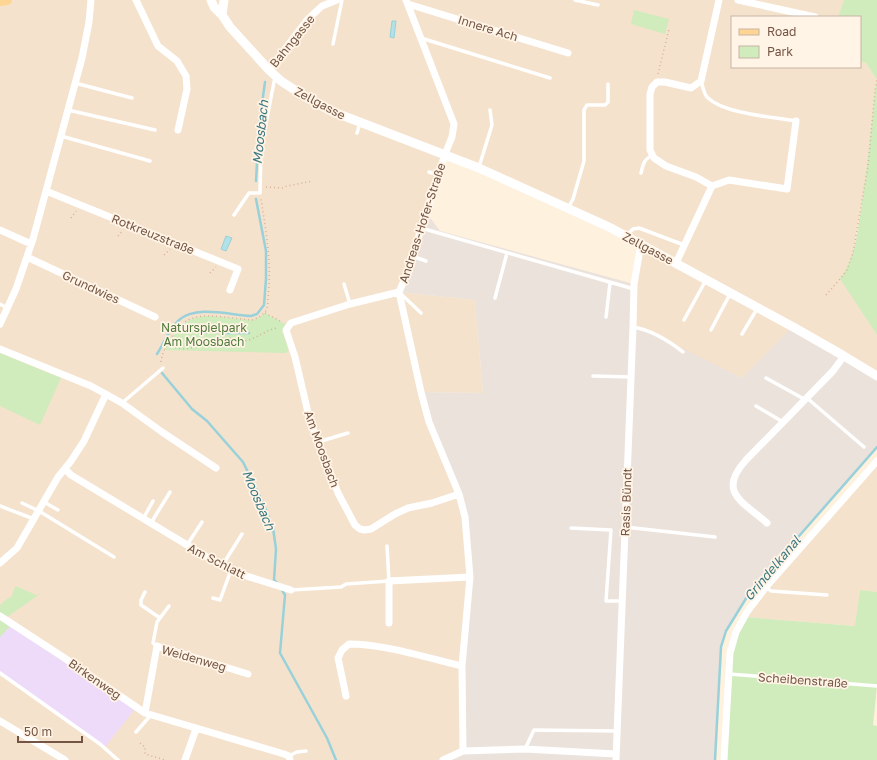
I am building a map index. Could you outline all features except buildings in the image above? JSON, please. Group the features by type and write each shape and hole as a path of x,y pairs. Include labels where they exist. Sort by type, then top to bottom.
{"main road":[{"path":"0,2 7,0"},
{"name":"Zellgasse","path":"211,0 230,27 272,73 304,96 324,108 360,123 445,154 568,208 626,236 844,356 877,376"},
{"path":"222,15 224,0"}],"street":[{"path":"0,324 27,257 46,191 82,58 89,22 91,0"},
{"path":"136,0 158,46 177,61 186,76 187,88 178,130"},
{"name":"Bahngasse","path":"272,73 308,19 322,6 337,0"},
{"path":"712,186 696,177 666,166 654,158 650,150 650,94 652,87 657,82 665,82 691,88 701,81 719,0"},
{"path":"738,0 784,14 805,16"},
{"path":"407,2 454,124 452,137 445,154"},
{"name":"Innere Ach","path":"407,2 568,53"},
{"path":"676,263 712,186 729,180 787,189 796,120"},
{"name":"Andreas-Hofer-Straße","path":"445,154 399,292 429,422 459,494 465,517 470,577 462,666 463,751"},
{"name":"Rotkreuzstraße","path":"46,191 238,269 230,290"},
{"path":"0,230 31,244"},
{"name":"Rasis Bündt","path":"616,757 634,289 640,244"},
{"name":"Grundwies","path":"27,257 155,317"},
{"name":"Andreas-Hofer-Straße","path":"350,304 399,292"},
{"path":"288,328 291,323 350,304"},
{"name":"Am Moosbach","path":"288,328 310,421 338,493 355,525 360,529 371,529 408,508 432,503 459,494"},
{"path":"0,349 91,386 106,394 122,403 216,468"},
{"path":"767,522 741,501 734,493 732,484 734,476 738,468 833,371 844,356"},
{"path":"0,564 17,548 58,477 71,461 84,440 106,394"},
{"path":"724,760 730,653 736,632 747,612 766,587 877,461"},
{"name":"Am Schlatt","path":"65,469 71,475 222,566 292,590"},
{"path":"389,623 389,581 470,577"},
{"name":"Birkenweg","path":"0,616 147,714 284,754 290,758"},
{"path":"346,696 338,658 342,650 349,644 358,644 396,651 462,666"},
{"name":"Weidenweg","path":"147,714 157,646 248,674"},
{"path":"0,721 65,760"},
{"path":"185,760 196,729"},
{"path":"443,760 463,751 525,749 616,757"}],"lane":[{"path":"333,44 342,0"},
{"path":"575,0 598,5"},
{"path":"420,38 550,78"},
{"path":"234,216 249,193 260,193 261,149 272,73"},
{"path":"701,81 707,97 718,106 736,111 796,120"},
{"path":"75,83 132,98"},
{"path":"568,208 573,199 584,161 584,110 586,105 605,105 608,102 608,84"},
{"path":"68,110 155,130"},
{"path":"478,168 485,152 492,125 490,110"},
{"path":"356,133 360,123"},
{"path":"61,135 150,161"},
{"path":"641,173 645,160 647,157 653,155"},
{"path":"429,172 438,175"},
{"path":"421,228 634,289"},
{"path":"626,236 633,229 639,228 684,245"},
{"path":"495,298 507,253"},
{"path":"412,256 426,261"},
{"path":"684,320 706,280"},
{"path":"606,317 610,283"},
{"path":"344,284 350,304"},
{"path":"399,292 421,313"},
{"path":"711,330 730,294"},
{"path":"0,304 7,308"},
{"path":"742,334 757,308"},
{"path":"633,327 644,329 673,344 683,352"},
{"path":"122,403 163,368"},
{"path":"593,376 631,377"},
{"path":"766,378 805,398 864,447"},
{"path":"756,406 783,422"},
{"path":"318,442 348,434"},
{"path":"151,523 170,492"},
{"path":"143,519 153,501"},
{"path":"44,502 58,510"},
{"path":"22,503 39,511 114,557"},
{"path":"0,506 34,519"},
{"path":"187,545 202,522"},
{"path":"625,527 715,537"},
{"path":"571,528 611,530 606,601 622,601"},
{"path":"222,566 242,534"},
{"path":"386,546 389,581"},
{"path":"213,598 220,600 231,570"},
{"name":"Am Schlatt","path":"292,590 340,587 346,584 389,581"},
{"path":"766,587 771,591 827,595"},
{"path":"145,592 140,600 141,605 160,618"},
{"path":"157,646 153,644 157,622 169,606"},
{"path":"0,674 100,744 118,760"},
{"name":"Scheibenstraße","path":"729,674 877,686"},
{"path":"136,732 147,714"},
{"path":"525,749 534,730 617,731"},
{"path":"290,758 297,752 306,751"}],"path":[{"path":"657,82 669,29"},
{"path":"826,295 847,270 853,253 868,166 877,80"},
{"path":"260,188 282,188 313,181"},
{"path":"265,312 288,328"},
{"path":"167,344 183,350 228,338 243,341 276,328 288,328"},
{"path":"140,743 145,747 145,754 165,760"}],"shaded area":[{"path":"0,0 844,0 838,16 731,16 731,68 861,68 861,61 866,63 877,80 868,166 853,253 847,270 841,279 877,335 877,376 742,378 633,327 640,244 445,154 399,292 475,300 483,393 421,392 459,494 470,577 463,751 443,760 0,760"},
{"path":"426,212 440,231 634,284 633,327 644,329 742,378 792,327 877,379 877,446 750,592 726,631 721,647 715,760 443,760 463,751 462,710 470,577 465,517 421,392 483,393 475,300 399,292"},
{"path":"877,462 877,592 860,590 856,626 745,617"},
{"path":"10,626 135,709 105,747 0,671 0,637"}],"green space":[{"path":"844,0 877,0 877,80 866,63 861,61 861,16 838,16"},
{"path":"634,10 669,19 665,34 631,24"},
{"path":"877,80 877,335 840,279 849,263 857,237"},
{"name":"Naturspielpark Am Moosbach","path":"265,313 289,326 282,332 287,344 288,351 286,353 164,350 173,335 182,325 191,320 211,316 252,320"},
{"path":"0,353 61,378 40,425 0,406"},
{"path":"16,586 36,595 40,594 7,617 0,613 0,605 11,597"},
{"path":"860,590 877,592 877,684 865,685 877,686 873,725 877,726 877,760 724,760 730,653 745,617 855,626"},
{"path":"0,620 10,626 0,637"}],"water":[{"path":"392,21 396,21 394,38 390,37"},
{"path":"226,236 232,238 226,251 221,249"}],"waterway":[{"name":"Moosbach","path":"256,181 259,126 265,82"},
{"name":"Moosbach","path":"157,354 172,328 186,315 214,312 251,316 257,314 264,305 266,251 256,199"},
{"path":"200,333 217,331 221,333 249,333"},
{"name":"Moosbach","path":"162,373 192,409 207,421 243,462 264,505 273,528 276,549 274,580 278,584"},
{"name":"Grindelkanal","path":"715,760 721,647 726,631 750,592 877,447"},
{"name":"Moosbach","path":"282,590 285,595 280,653 327,738 336,760"}]}
